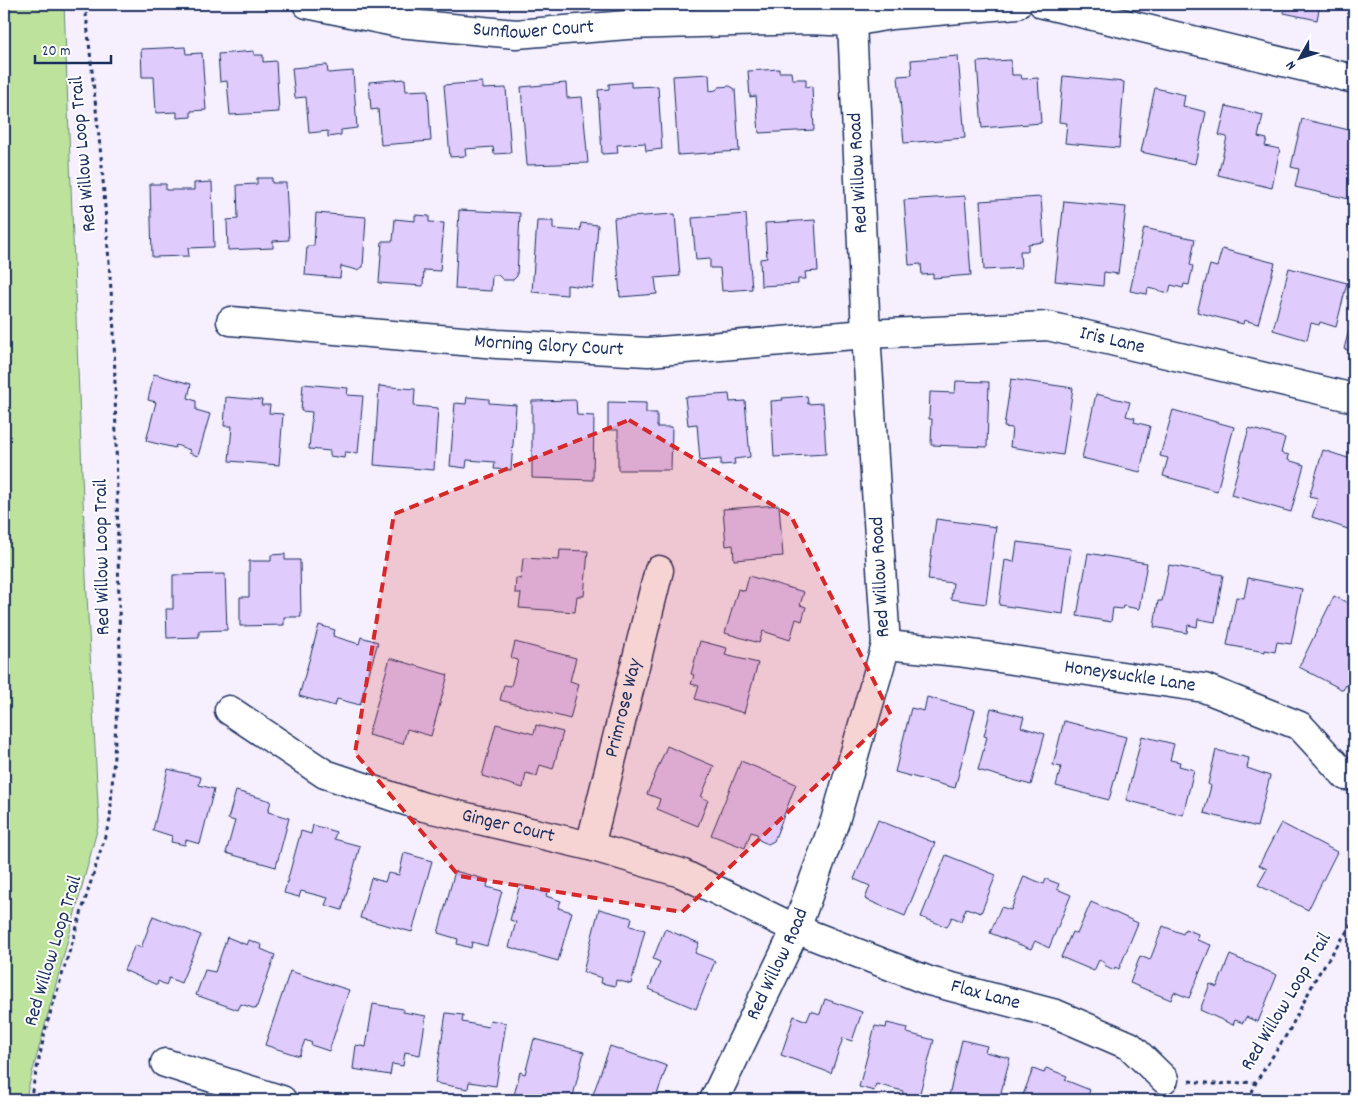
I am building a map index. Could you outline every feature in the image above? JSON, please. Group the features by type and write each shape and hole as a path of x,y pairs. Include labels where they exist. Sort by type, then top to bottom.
{"street":[{"name":"Sunflower Court","path":"307,4 399,23 516,34 626,14 852,22 891,15 1017,4"},
{"path":"1043,4 1354,79"},
{"name":"Red Willow Road","path":"714,1100 796,930 835,821 886,645 866,334 852,22"},
{"name":"Morning Glory Court","path":"231,321 497,344 648,352 866,334"},
{"name":"Iris Lane","path":"866,334 1048,326 1354,398"},
{"name":"Primrose Way","path":"590,846 660,570"},
{"name":"Honeysuckle Lane","path":"886,645 958,652 1204,688 1300,726 1346,776"},
{"name":"Ginger Court","path":"230,710 326,774 424,807 590,846 681,873 796,930"},
{"name":"Flax Lane","path":"796,930 929,981 1056,1014 1130,1046 1164,1079"},
{"path":"165,1062 282,1100"}],"path":[{"name":"Red Willow Loop Trail","path":"30,1100 46,1028 110,820 120,658 114,331 102,166 85,4"},
{"name":"Red Willow Loop Trail","path":"1249,1100 1256,1082 1289,1031 1317,976 1354,921"},
{"path":"1164,1079 1215,1084 1256,1082"}],"highlighted area":[{"path":"629,420 791,516 891,715 682,912 459,876 355,753 394,514"}],"green space":[{"path":"4,4 64,4 86,577 99,823 25,1100 4,1100"}],"building":[{"path":"1286,4 1320,4 1317,20 1284,13"},
{"path":"185,47 186,54 202,53 206,110 191,111 191,117 177,118 177,112 156,113 154,77 142,77 141,49"},
{"path":"254,51 254,55 263,55 263,62 276,61 279,112 230,115 227,81 220,82 218,54"},
{"path":"958,56 965,138 904,143 898,76 912,75 911,60"},
{"path":"1011,60 1012,75 1021,75 1022,79 1038,78 1041,123 982,128 977,62"},
{"path":"327,65 328,73 353,71 357,128 341,130 341,135 328,137 328,131 309,133 306,97 295,98 292,68"},
{"path":"779,69 779,72 791,72 792,79 806,79 806,87 812,86 814,130 759,133 756,96 750,97 748,71"},
{"path":"709,74 710,91 716,90 719,87 730,86 735,89 739,151 678,155 673,76"},
{"path":"1063,76 1124,82 1119,148 1065,143 1067,123 1059,122"},
{"path":"405,79 406,91 428,90 431,141 381,145 378,109 371,110 369,82"},
{"path":"482,82 482,89 506,88 511,153 494,154 493,147 465,149 466,156 450,157 444,85"},
{"path":"631,82 631,87 658,86 662,149 646,151 645,143 617,145 618,153 602,154 598,90 609,89 609,84"},
{"path":"566,83 567,98 582,97 588,163 527,165 521,87"},
{"path":"1155,88 1185,95 1183,106 1206,112 1195,164 1141,152"},
{"path":"1226,106 1263,115 1258,137 1267,139 1265,146 1280,149 1272,188 1218,175 1227,137 1219,135"},
{"path":"1302,119 1349,130 1348,134 1354,135 1354,176 1349,199 1295,187 1299,169 1291,167"},
{"path":"257,178 272,178 272,183 286,183 289,240 273,241 273,248 228,250 227,220 238,219 237,185 257,184"},
{"path":"212,182 214,247 188,248 189,256 152,257 150,184 166,184 166,190 194,190 194,183"},
{"path":"965,196 971,275 933,278 933,274 922,275 921,264 909,265 904,200"},
{"path":"1041,197 1044,242 1028,244 1028,251 1020,251 1021,268 984,270 980,201"},
{"path":"1064,201 1126,207 1118,274 1104,272 1103,286 1055,281"},
{"path":"459,210 520,213 517,276 513,280 503,280 498,275 492,275 491,291 455,289"},
{"path":"316,213 366,217 363,267 357,270 341,266 340,278 305,275 307,246 314,246"},
{"path":"675,214 680,276 655,278 657,294 620,297 614,218"},
{"path":"746,214 752,289 722,291 720,268 710,268 710,259 696,260 692,218"},
{"path":"415,215 429,216 429,222 444,223 440,271 424,270 423,286 379,283 382,241 393,241 395,219 415,221"},
{"path":"815,220 818,271 805,272 806,279 798,279 798,284 761,286 760,259 767,258 765,223"},
{"path":"537,221 553,221 553,229 580,231 581,223 598,225 593,288 567,285 567,295 532,292"},
{"path":"1144,228 1195,239 1190,265 1193,266 1189,285 1184,284 1183,288 1171,285 1169,293 1148,288 1147,294 1130,291"},
{"path":"1222,249 1275,263 1258,324 1244,320 1243,324 1197,312 1210,265 1217,267"},
{"path":"1289,268 1347,283 1336,327 1320,322 1319,325 1311,323 1307,340 1273,330"},
{"path":"1354,311 1354,352 1344,349"},
{"path":"154,374 191,384 188,398 196,401 196,410 210,414 198,456 189,453 190,450 176,445 175,448 146,441 156,402 148,400"},
{"path":"1011,379 1073,388 1063,455 1010,447 1012,428 1004,427"},
{"path":"956,381 989,382 987,447 931,445 932,419 929,419 930,392 955,393"},
{"path":"303,384 348,388 347,395 363,396 358,453 345,452 344,458 330,456 330,451 309,449 312,412 301,411"},
{"path":"379,386 415,389 414,406 438,408 434,470 374,465"},
{"path":"729,394 730,402 745,401 750,457 734,459 735,464 721,465 721,459 700,461 697,424 688,425 685,397"},
{"path":"1096,394 1130,402 1126,416 1135,418 1134,422 1150,426 1140,472 1082,458"},
{"path":"807,396 808,404 823,403 826,454 774,457 771,401"},
{"path":"226,397 262,400 261,405 270,405 269,413 283,414 279,465 229,461 232,426 224,426"},
{"path":"467,397 489,399 489,403 516,405 511,470 494,469 495,462 467,460 466,468 450,466 455,403 466,404"},
{"path":"576,400 577,415 594,416 593,480 532,478 532,401"},
{"path":"608,402 646,403 646,413 657,413 657,427 672,427 671,470 618,470 618,430 608,430"},
{"path":"1173,410 1234,427 1217,491 1163,476 1168,458 1160,456"},
{"path":"1249,428 1285,438 1281,453 1289,455 1288,460 1304,465 1291,512 1231,495"},
{"path":"1323,450 1354,460 1354,531 1312,517 1318,499 1309,497"},
{"path":"779,505 783,556 734,560 733,545 726,546 723,509"},
{"path":"936,519 996,527 986,604 951,599 953,583 928,580"},
{"path":"1017,542 1071,549 1063,614 999,605 1005,560 1014,562"},
{"path":"560,550 588,551 584,596 577,596 575,612 519,608 521,593 515,593 516,578 521,579 523,558 559,560"},
{"path":"1088,553 1147,563 1139,609 1123,606 1122,609 1113,608 1111,622 1077,616"},
{"path":"285,554 285,560 300,560 301,617 284,617 284,625 240,626 240,597 249,597 249,561 271,561 271,555"},
{"path":"1169,565 1223,575 1215,622 1198,619 1197,627 1188,625 1187,633 1154,627 1158,601 1162,601"},
{"path":"225,574 227,630 199,631 199,637 167,638 166,609 173,609 173,575"},
{"path":"749,576 804,592 800,605 806,607 802,621 796,619 790,640 763,631 759,643 725,633 738,589 745,591"},
{"path":"1248,578 1302,589 1291,644 1277,642 1275,652 1227,645 1236,597 1244,598"},
{"path":"1334,596 1354,606 1354,690 1346,685 1343,690 1299,667"},
{"path":"319,625 335,630 333,636 359,644 361,637 378,642 360,705 337,699 335,706 299,696"},
{"path":"700,641 727,648 725,655 758,663 744,713 695,699 699,686 691,684 694,675 691,674"},
{"path":"515,642 576,658 570,681 579,684 570,719 500,700 504,685 511,686 518,660 511,658"},
{"path":"390,658 448,675 431,736 407,729 403,744 368,735"},
{"path":"927,697 975,710 955,788 895,772 911,708 924,711"},
{"path":"991,708 1024,717 1021,727 1045,734 1031,785 978,770 987,737 984,736"},
{"path":"1064,721 1126,737 1109,800 1056,786 1061,767 1053,765"},
{"path":"496,724 534,734 536,725 563,732 553,769 540,765 537,776 526,773 523,788 482,776"},
{"path":"1142,736 1174,744 1170,760 1180,762 1179,766 1194,770 1183,815 1126,800"},
{"path":"667,746 714,766 701,797 708,800 698,826 657,809 660,799 647,794"},
{"path":"1216,750 1249,758 1247,768 1270,776 1257,827 1204,813 1211,786 1208,784"},
{"path":"741,761 796,784 774,841 768,844 759,840 757,834 751,832 745,848 711,835"},
{"path":"168,769 201,777 199,785 214,789 200,844 186,840 185,845 171,842 172,836 153,830"},
{"path":"236,791 271,801 268,812 289,818 276,867 226,853 235,821 228,819"},
{"path":"878,820 935,843 905,916 865,899 870,886 854,879"},
{"path":"1281,823 1337,852 1308,910 1258,885 1267,869 1259,865"},
{"path":"313,825 336,832 334,839 360,846 342,910 325,905 328,898 301,891 299,897 284,893 301,831 311,834"},
{"path":"404,853 432,861 412,932 360,918 371,878 385,882 388,873 399,875"},
{"path":"946,855 996,875 981,913 966,908 961,921 952,917 947,927 921,917"},
{"path":"455,871 488,880 487,887 502,891 487,946 472,942 471,948 457,944 458,939 438,933"},
{"path":"1024,876 1044,884 1046,879 1059,884 1057,889 1071,895 1049,948 1035,941 1031,949 990,933 1001,907 1011,910"},
{"path":"520,885 547,893 546,896 561,901 558,908 572,912 558,961 509,947 516,922 510,920"},
{"path":"1091,902 1138,923 1119,969 1115,967 1114,970 1099,960 1094,971 1061,957 1072,932 1077,934"},
{"path":"599,909 632,918 630,926 645,930 631,984 616,980 615,986 601,983 602,978 583,972"},
{"path":"153,916 201,935 181,983 169,978 166,985 158,981 157,985 124,970 135,945 141,948"},
{"path":"1163,926 1183,934 1185,929 1198,934 1197,940 1211,945 1189,998 1174,992 1171,1000 1130,983 1140,956 1150,960"},
{"path":"665,929 699,943 695,953 715,961 696,1009 649,989 660,962 653,959"},
{"path":"227,937 247,945 249,940 262,945 261,949 275,955 256,1009 241,1004 238,1010 196,995 205,970 215,972"},
{"path":"1230,955 1277,975 1258,1022 1246,1017 1243,1023 1235,1020 1233,1025 1200,1010 1210,984 1217,987"},
{"path":"290,971 349,990 329,1051 311,1045 312,1043 305,1040 299,1056 265,1045"},
{"path":"825,999 862,1012 852,1041 843,1038 831,1073 781,1055 794,1016 807,1021 811,1011 820,1014"},
{"path":"373,1004 403,1009 403,1012 426,1016 420,1055 405,1052 403,1066 392,1064 390,1075 353,1069 356,1045 366,1047"},
{"path":"446,1013 463,1015 462,1022 488,1027 490,1020 506,1023 496,1086 469,1082 468,1089 435,1083"},
{"path":"887,1023 908,1028 907,1033 934,1040 918,1100 902,1098 903,1091 876,1084 874,1091 859,1087 875,1026 886,1028"},
{"path":"534,1039 584,1052 572,1100 550,1097 549,1100 513,1099 520,1072 525,1074"},
{"path":"962,1040 987,1046 985,1052 1010,1058 999,1100 948,1100"},
{"path":"610,1046 667,1066 655,1100 591,1100"},
{"path":"1046,1068 1067,1076 1065,1080 1090,1090 1086,1100 1021,1100 1033,1069 1044,1073"}]}
